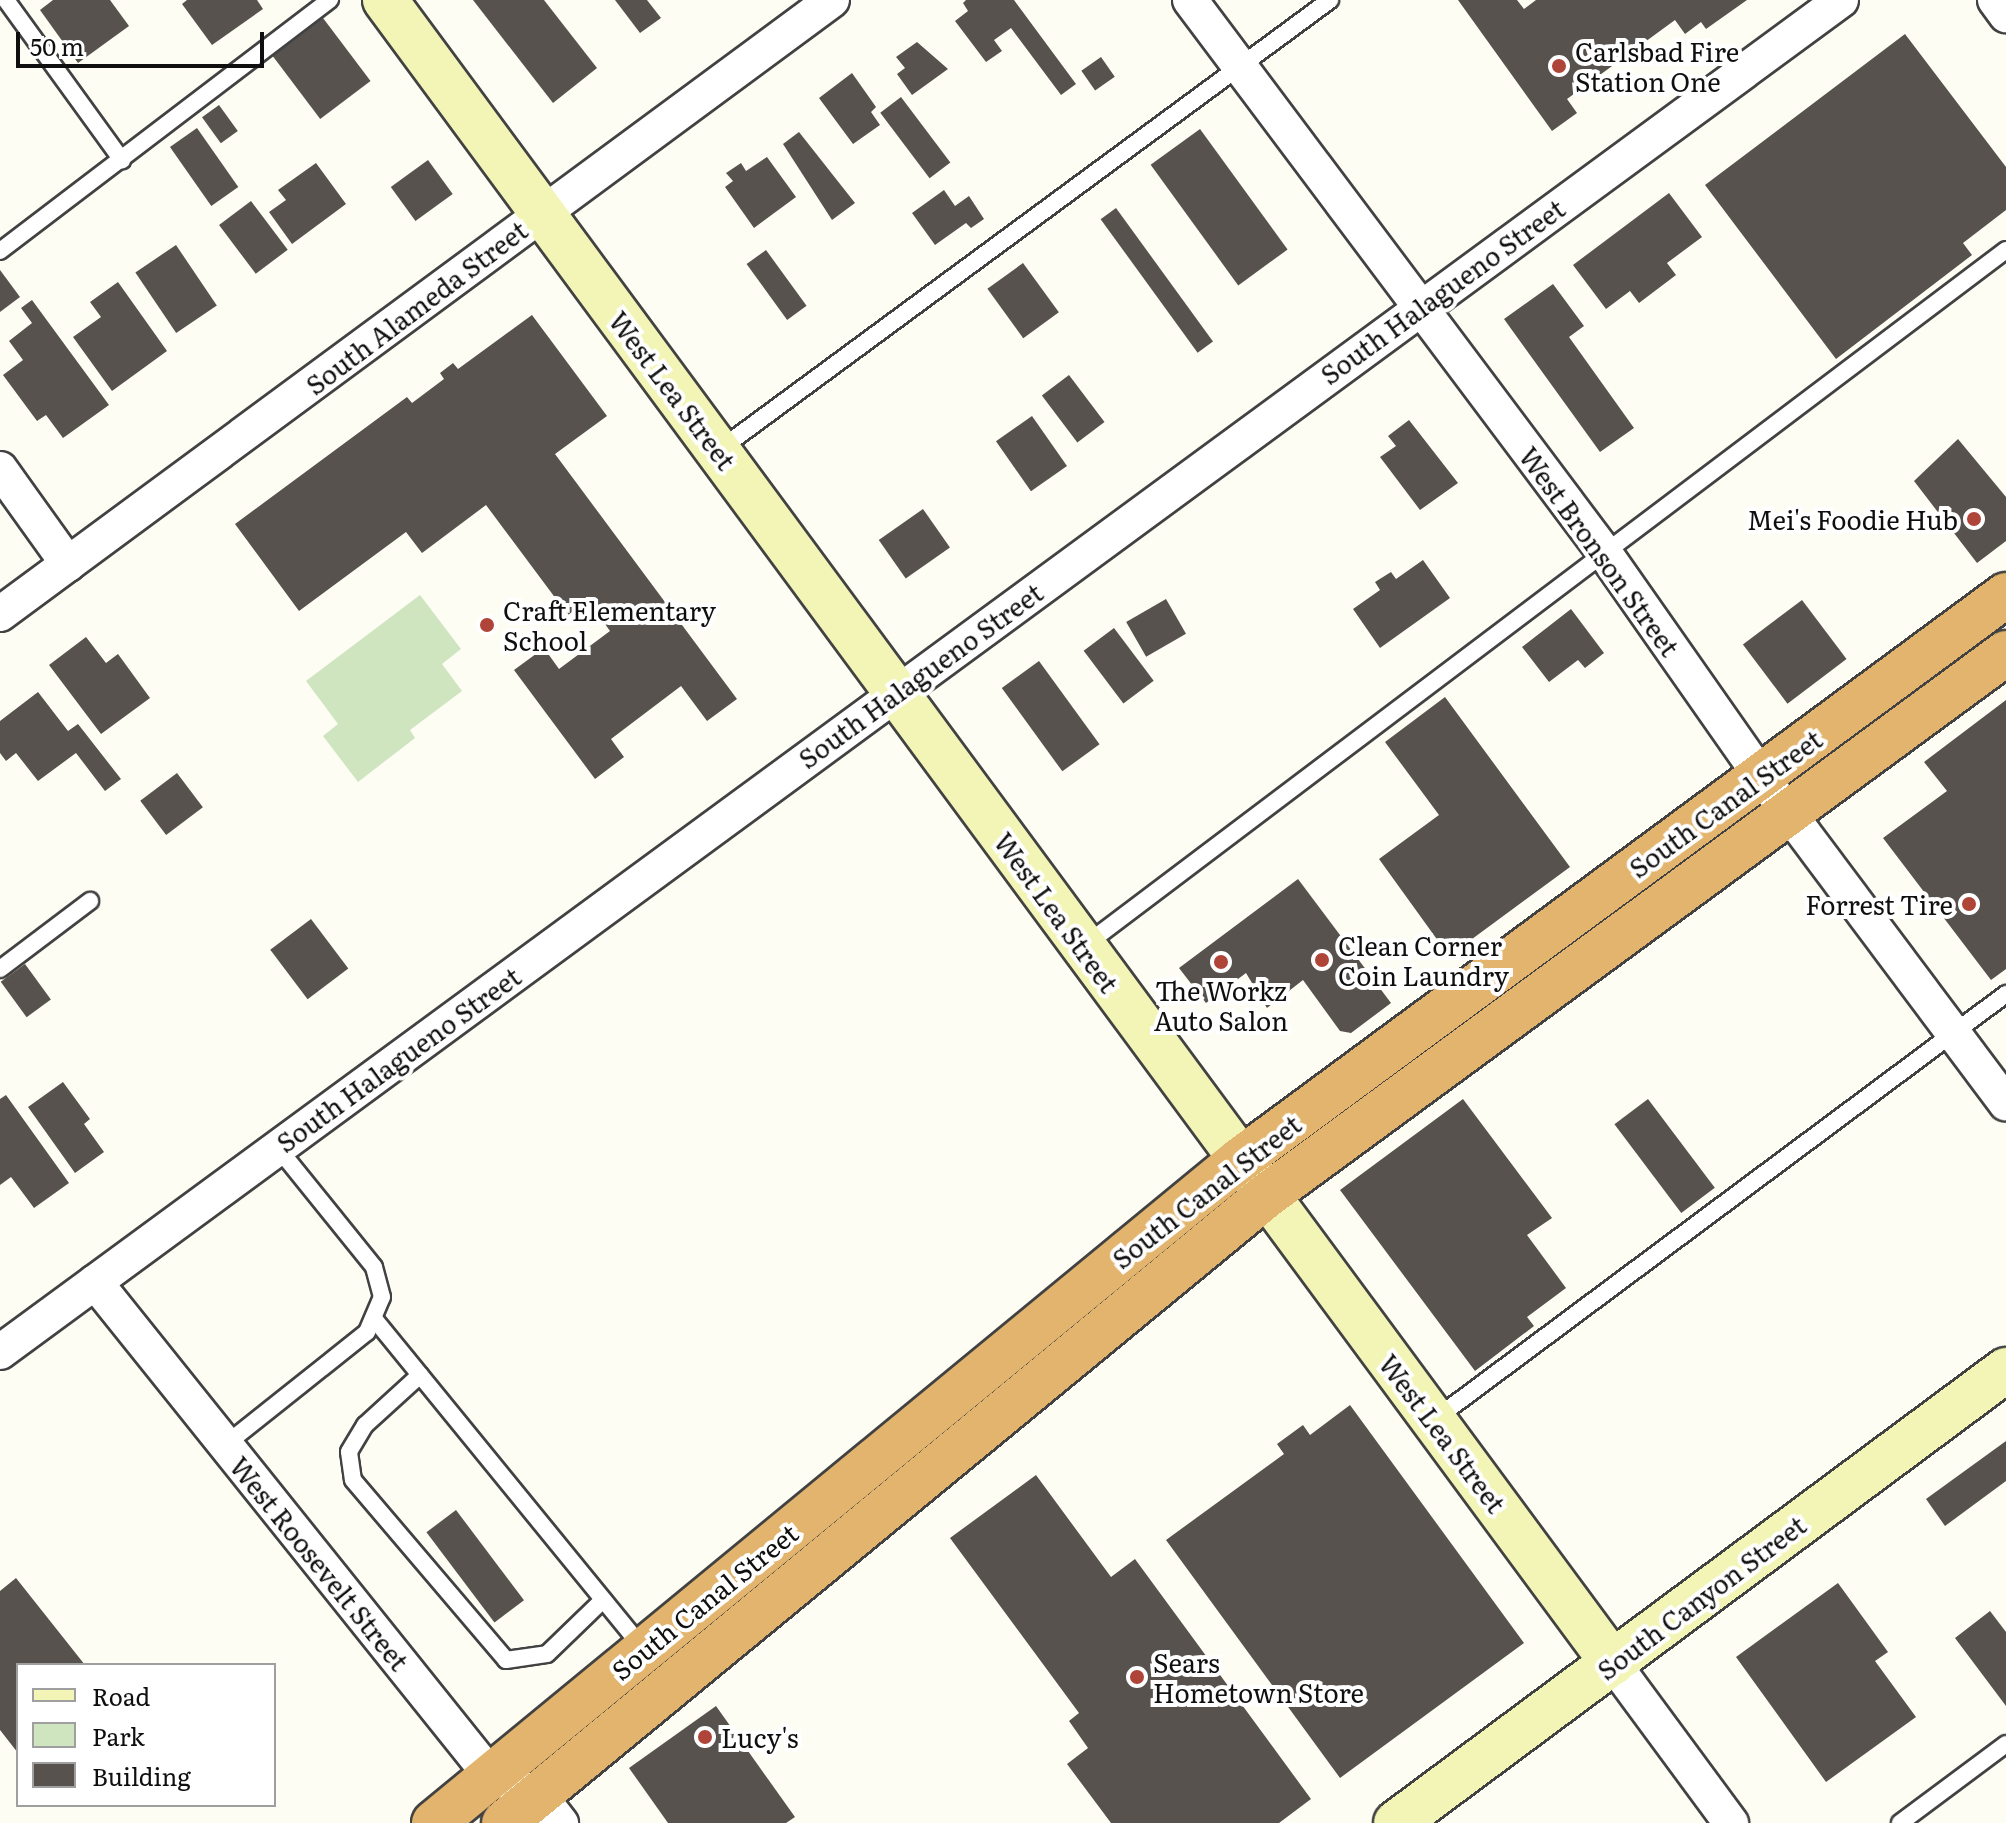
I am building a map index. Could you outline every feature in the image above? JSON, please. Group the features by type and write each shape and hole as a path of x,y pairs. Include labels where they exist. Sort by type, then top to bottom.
{"highway":[{"name":"South Canal Street","path":"434,1823 1240,1160 2006,595"},
{"name":"South Canal Street","path":"504,1823 550,1809 1266,1196 2006,653"}],"main road":[{"name":"West Lea Street","path":"385,0 1613,1663"},
{"name":"South Canyon Street","path":"1396,1823 2006,1370"}],"street":[{"name":"South Alameda Street","path":"0,614 832,0"},
{"name":"West Bronson Street","path":"1190,0 1604,552 1761,776 2006,1104"},
{"name":"South Halagueno Street","path":"0,1352 1841,0"},
{"path":"1995,0 2006,15"},
{"path":"0,469 68,564"},
{"name":"West Roosevelt Street","path":"95,1282 491,1776 550,1809"},
{"name":"West Lea Street","path":"1613,1663 1731,1823"}],"lane":[{"path":"6,0 122,160"},
{"path":"0,251 330,0"},
{"path":"718,451 1330,0"},
{"path":"1083,947 2006,250"},
{"path":"0,969 90,901"},
{"path":"1434,1420 2006,994"},
{"path":"225,1445 376,1321 382,1297 374,1267 278,1148"},
{"path":"376,1321 645,1650"},
{"path":"420,1375 365,1425 349,1452 353,1480 506,1660 547,1654 603,1600"},
{"path":"1900,1823 2006,1744"}],"green space":[{"path":"420,595 461,649 442,664 462,691 410,730 415,738 358,782 323,736 338,724 306,681"}],"building":[{"path":"53,0 110,0 129,26 78,63 40,10"},
{"path":"187,0 257,0 263,9 212,45 182,4"},
{"path":"473,0 544,0 597,68 553,103"},
{"path":"615,0 647,0 661,18 640,33"},
{"path":"966,0 1014,0 1076,84 1061,95 1011,28 994,40 1002,51 986,62 955,21 968,11 963,3"},
{"name":"Carlsbad Fire Station One","path":"1458,0 1517,0 1524,9 1536,0 1747,0 1706,29 1701,22 1685,34 1675,20 1567,99 1577,113 1552,131"},
{"path":"323,18 371,81 320,119 273,56"},
{"path":"1905,34 2006,167 2006,210 1963,243 1972,255 1836,359 1705,185"},
{"path":"917,42 948,69 912,95 897,74 905,68 896,57"},
{"path":"1101,57 1115,77 1095,90 1081,71"},
{"path":"852,73 876,107 871,112 880,125 853,144 819,98"},
{"path":"901,97 950,162 930,178 880,113"},
{"path":"219,105 238,131 221,143 202,117"},
{"path":"197,128 238,187 211,206 170,147"},
{"path":"1200,129 1288,250 1238,285 1151,165"},
{"path":"799,132 855,203 832,220 783,144"},
{"path":"767,157 796,197 754,228 725,187 733,181 726,173 741,163 746,171"},
{"path":"428,160 453,194 415,221 391,187"},
{"path":"316,163 346,204 292,244 269,212 286,200 278,190"},
{"path":"944,190 955,206 969,196 984,219 971,228 966,223 935,245 912,213"},
{"path":"1669,193 1702,237 1667,263 1676,275 1639,303 1630,291 1606,309 1573,265"},
{"path":"251,201 288,250 256,274 219,225"},
{"path":"1116,208 1213,341 1198,353 1101,219"},
{"path":"176,245 217,306 176,333 135,272"},
{"path":"766,250 807,306 787,320 747,264"},
{"path":"1023,263 1059,312 1023,338 987,289"},
{"path":"0,270 20,297 0,312"},
{"path":"118,282 167,351 112,391 73,337 101,317 90,302"},
{"path":"1553,284 1584,326 1569,337 1634,428 1600,452 1504,319"},
{"path":"32,300 109,405 63,438 46,415 37,421 3,375 23,360 9,341 32,323 21,308"},
{"path":"532,315 607,416 555,454 737,699 707,721 681,686 611,739 624,757 595,779 514,670 544,648 559,669 610,631 588,600 568,615 486,505 422,553 406,532 299,611 235,524 407,397 412,403 444,379 440,373 453,363 458,369"},
{"path":"1069,375 1105,422 1077,443 1042,395"},
{"path":"1032,416 1067,466 1031,491 996,441"},
{"path":"1409,420 1458,483 1420,510 1380,457 1396,446 1388,436"},
{"name":"Mei's Foodie Hub","path":"1958,439 2006,497 2006,541 1977,563 1914,481"},
{"path":"923,509 950,548 906,578 879,540"},
{"path":"1423,560 1450,598 1380,648 1353,609 1380,590 1375,582 1391,572 1396,579"},
{"path":"1166,599 1186,634 1146,657 1126,622"},
{"path":"1802,600 1847,659 1787,704 1743,645"},
{"path":"1571,609 1604,653 1585,668 1578,660 1549,682 1522,647"},
{"path":"1114,628 1154,681 1123,704 1084,651"},
{"path":"86,637 106,663 118,654 150,698 101,734 49,665"},
{"path":"1039,661 1100,744 1062,771 1002,688"},
{"path":"38,692 68,731 78,724 121,779 105,791 76,753 38,781 16,753 6,761 0,753 0,721"},
{"path":"1445,697 1570,867 1449,956 1379,859 1439,815 1385,742"},
{"name":"Forrest Tire","path":"2006,700 2006,969 1991,980 1883,838 1947,791 1924,762"},
{"path":"177,773 203,807 166,835 140,801"},
{"path":"1298,879 1391,1003 1351,1033 1340,1031 1303,980 1267,1008 1246,973 1206,1003 1179,968"},
{"path":"311,919 348,969 308,999 270,950"},
{"path":"25,964 51,1000 27,1017 1,982"},
{"path":"63,1082 90,1119 84,1124 104,1152 75,1173 28,1107"},
{"path":"6,1095 69,1183 34,1208 11,1177 0,1185 0,1099"},
{"path":"1463,1099 1552,1218 1527,1235 1566,1288 1527,1317 1534,1326 1475,1371 1340,1190"},
{"path":"1648,1099 1715,1188 1681,1213 1614,1124"},
{"path":"1350,1405 1524,1643 1340,1778 1166,1540 1284,1454 1277,1444 1303,1425 1310,1435"},
{"path":"2006,1441 2006,1481 1945,1526 1926,1499"},
{"name":"Sears Hometown Store","path":"1036,1475 1111,1577 1135,1559 1311,1799 1279,1823 1111,1823 1067,1764 1088,1748 1069,1721 1079,1713 950,1538"},
{"path":"456,1510 524,1600 494,1623 426,1532"},
{"path":"16,1578 83,1663 16,1663 16,1750 0,1730 0,1591"},
{"path":"1838,1583 1888,1652 1875,1661 1916,1717 1826,1782 1736,1657"},
{"path":"1990,1611 2006,1632 2006,1706 1955,1638"},
{"name":"Lucy's","path":"716,1706 795,1817 786,1823 668,1823 629,1768"}],"place":[{"name":"Carlsbad Fire Station One","path":"1559,66"},
{"name":"Mei's Foodie Hub","path":"1974,519"},
{"name":"Craft Elementary School","path":"487,625"},
{"name":"Forrest Tire","path":"1969,904"},
{"name":"Clean Corner Coin Laundry","path":"1322,960"},
{"name":"The Workz Auto Salon","path":"1221,962"},
{"name":"Sears Hometown Store","path":"1137,1677"},
{"name":"Lucy's","path":"705,1737"}]}
